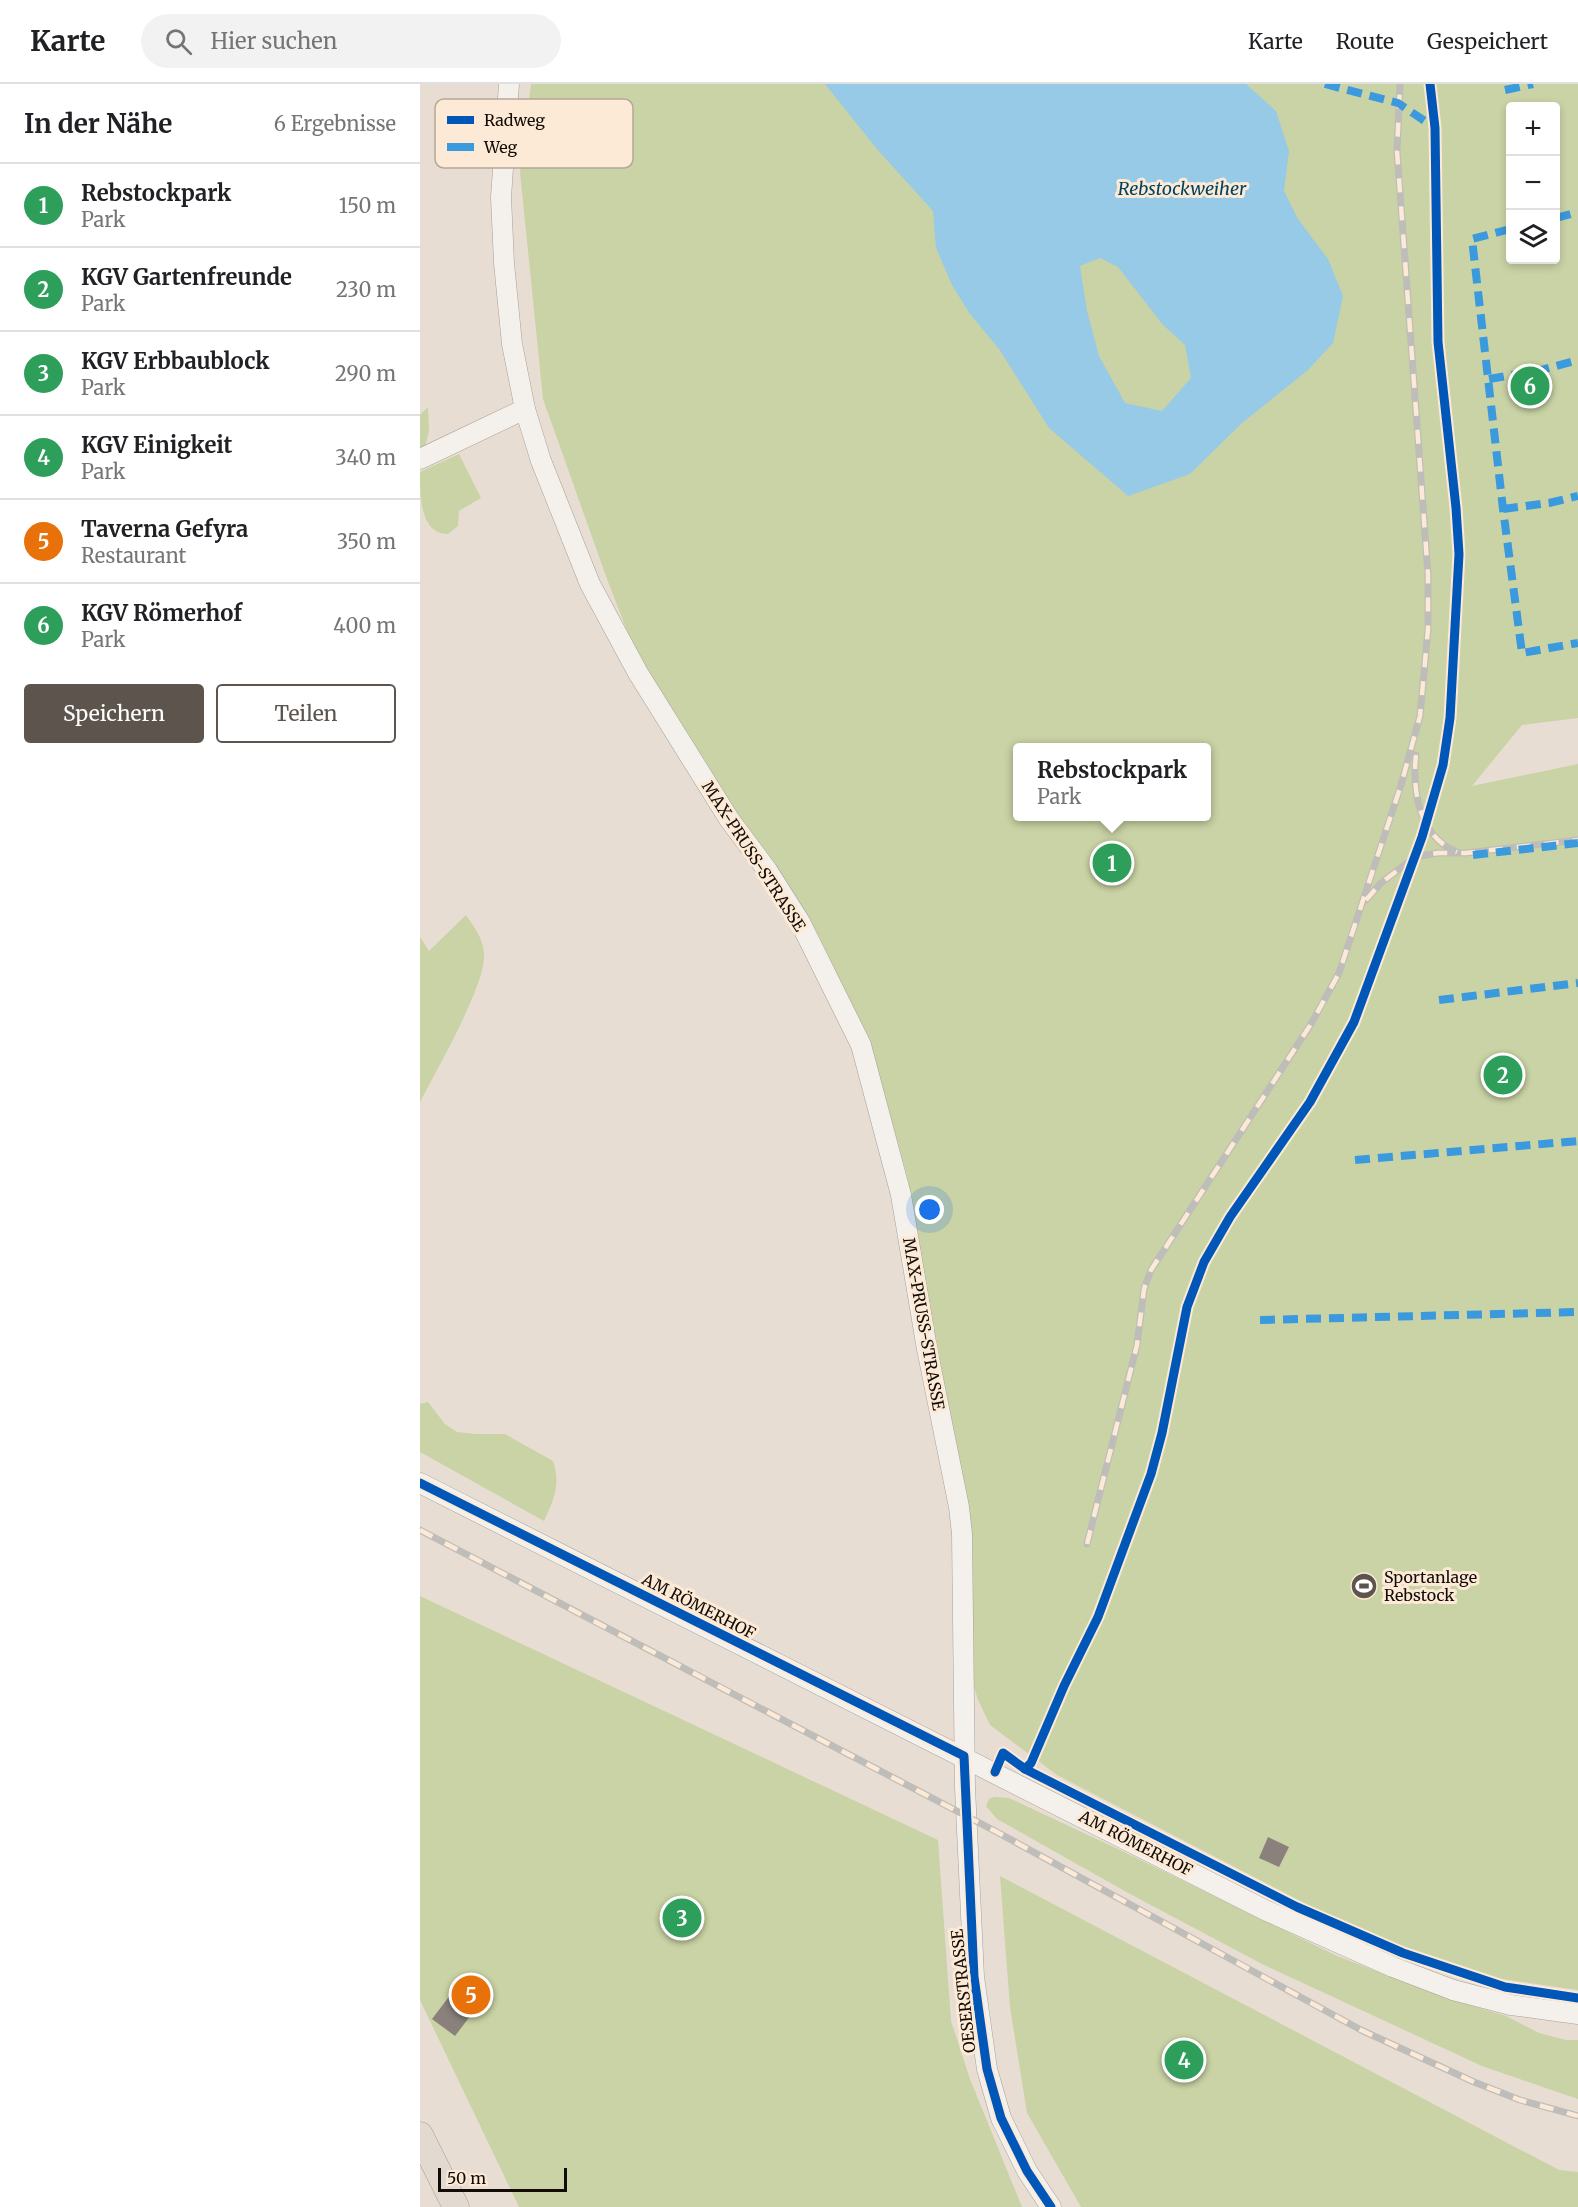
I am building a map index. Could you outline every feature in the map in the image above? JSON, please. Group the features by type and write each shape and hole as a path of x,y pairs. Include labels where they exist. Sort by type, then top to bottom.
{"highway":[{"path":"420,2134 456,2207"}],"main road":[{"name":"MAX-PRUSS-STRASSE","path":"507,99 508,84"},
{"name":"MAX-PRUSS-STRASSE","path":"503,168 501,197 504,263 512,344 525,409 541,461 590,584 638,673 729,819 767,870 800,922 861,1045 901,1195 927,1349 959,1507 962,1534 964,1756"},
{"path":"420,459 525,409"},
{"name":"AM RÖMERHOF","path":"420,1483 1265,1910 1393,1967 1454,1990 1511,2005 1578,2014"},
{"name":"OESERSTRASSE","path":"964,1756 967,1864 974,1977 987,2069 1001,2118 1027,2171 1051,2207"}],"green space":[{"path":"531,84 1578,84 1578,718 1522,725 1472,786 1578,764 1578,1990 1475,1975 1341,1922 1057,1775 990,1725 978,1700 972,1680 941,1394 908,1179 871,1045 820,938 643,672 607,579 543,399 520,172 520,168 633,168 633,99 529,99"},
{"path":"428,407 429,431 425,447 420,450 420,415"},
{"path":"459,454 481,498 459,511 458,526 448,534 432,528 427,521 421,502 420,472"},
{"path":"466,915 482,942 483,967 478,985 459,1027 420,1102 420,937 429,951"},
{"path":"428,1402 445,1424 457,1432 505,1434 553,1461 556,1485 544,1521 420,1452 420,1404"},
{"path":"420,1596 938,1840 951,2021 970,2079 1022,2207 519,2207 420,2000"},
{"path":"1009,1798 1337,1956 1450,1999 1506,2016 1539,2033 1566,2040 1578,2040 1578,2099 1482,2066 1264,1965 1130,1894 997,1819 986,1806 989,1799"},
{"path":"1000,1876 1559,2170 1578,2172 1578,2207 1081,2207 1027,2113 1010,2007"}],"water":[{"name":"Rebstockweiher","path":"825,84 1246,84 1276,111 1289,151 1284,191 1298,219 1328,259 1343,296 1333,343 1308,370 1242,423 1190,474 1128,496 1049,428 999,349 970,314 952,285 936,248 933,211 876,148","holes":["1100,258 1118,267 1163,325 1185,345 1191,378 1162,411 1125,403 1099,356 1087,311 1080,266"]}],"building":[{"path":"1268,1837 1289,1847 1279,1867 1259,1858"},
{"path":"467,1973 490,1990 455,2036 432,2019"}],"railway":[{"path":"1087,1544 1137,1345 1144,1289 1151,1270 1311,1024 1339,973 1401,785 1420,716 1428,629 1428,575 1397,151 1400,84"},
{"path":"1416,755 1417,798 1426,824 1434,836 1457,852"},
{"path":"1366,900 1381,883 1415,857 1578,840"},
{"path":"420,1530 995,1831 1361,2030 1474,2082 1520,2100 1578,2116"}],"marked path":[{"path":"1325,84 1398,103 1435,128"},
{"path":"1505,90 1533,84"},
{"path":"1560,217 1578,212"},
{"path":"1506,230 1472,239 1522,653 1578,643"},
{"path":"1489,379 1541,370 1578,360"},
{"path":"1503,509 1549,503 1578,496"},
{"path":"1473,855 1578,843"},
{"path":"1439,1000 1578,983"},
{"path":"1355,1160 1578,1141"},
{"path":"1260,1320 1578,1312"}],"cycle path":[{"path":"1025,1769 1031,1763 1064,1686 1098,1617 1151,1474 1162,1433 1187,1307 1204,1262 1230,1217 1310,1102 1354,1022 1422,837 1443,765 1450,718 1459,554 1438,342 1435,128 1430,84"},
{"path":"420,1483 964,1756 974,1977 987,2069 1001,2118 1027,2171 1051,2207"},
{"path":"995,1772 1003,1753 1025,1769 1297,1907 1403,1953 1505,1987 1578,1998"}],"place":[{"name":"KGV Römerhof","path":"1530,386"},
{"name":"Rebstockpark","path":"1112,863"},
{"name":"KGV Gartenfreunde","path":"1503,1075"},
{"name":"Sportanlage Rebstock","path":"1364,1586"},
{"name":"KGV Erbbaublock","path":"682,1918"},
{"name":"Taverna Gefyra","path":"471,1995"},
{"name":"KGV Einigkeit","path":"1184,2060"}]}
